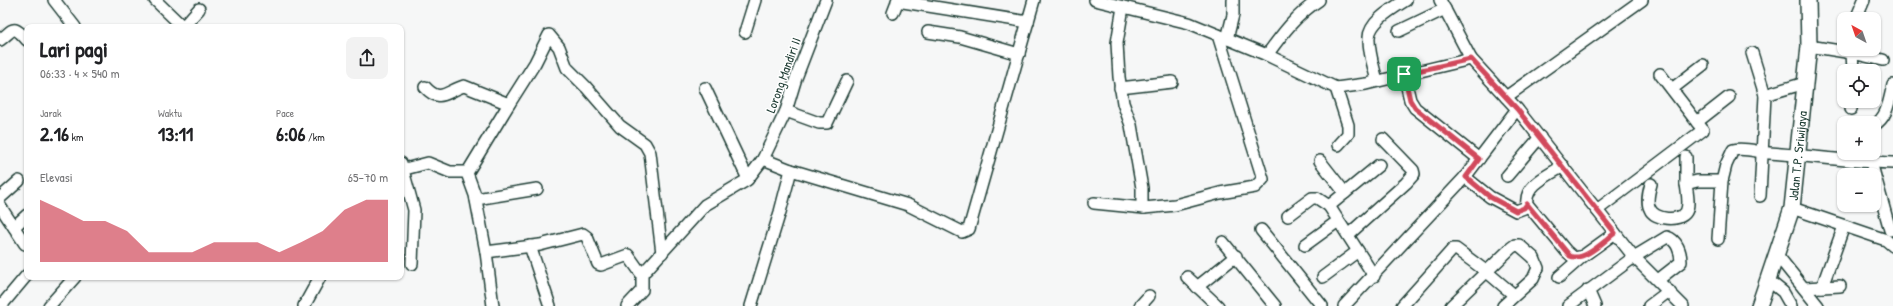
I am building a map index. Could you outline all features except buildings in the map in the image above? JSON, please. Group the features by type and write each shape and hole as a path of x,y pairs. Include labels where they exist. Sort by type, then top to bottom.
{"main road":[{"name":"Jalan T.P. Sriwijaya","path":"1759,306 1792,208 1799,155 1809,46 1808,0"}],"street":[{"path":"54,0 73,24"},
{"path":"155,0 181,24"},
{"path":"745,32 755,0"},
{"name":"Lorong Mandiri II","path":"748,179 763,159 786,111 796,78 826,0"},
{"path":"763,159 791,170 908,206 962,232 966,231 969,229 1034,0"},
{"path":"1095,0 1189,23 1267,55 1336,88 1377,81 1471,59"},
{"path":"1094,203 1144,208 1175,205 1220,193 1255,187 1263,179 1223,37 1233,15 1233,0"},
{"path":"1267,55 1285,30 1305,9 1319,0"},
{"path":"1377,81 1368,40 1370,32 1392,9 1406,0"},
{"path":"1506,97 1626,4 1642,0"},
{"path":"1859,12 1864,0"},
{"path":"893,13 898,1 1028,22"},
{"path":"1400,31 1443,5 1471,59 1517,109 1634,257 1683,306"},
{"path":"1123,7 1117,43 1120,88 1123,103 1131,125 1142,188 1142,203 1144,208"},
{"path":"186,24 199,9"},
{"path":"2,35 9,30 14,30 20,32 24,37"},
{"path":"928,32 960,37 1019,54"},
{"path":"467,173 535,63 549,35 559,47 567,68 586,87 620,126 641,140 648,148 662,253"},
{"path":"1809,46 1837,49"},
{"path":"1752,53 1765,95 1760,196"},
{"path":"1869,56 1883,60"},
{"path":"1672,89 1703,66"},
{"path":"1404,74 1410,100 1415,108 1479,159"},
{"path":"1597,210 1703,130 1660,74"},
{"path":"786,111 825,124 830,118 847,81"},
{"path":"1120,88 1172,82"},
{"path":"1765,95 1805,83"},
{"path":"1881,120 1884,116 1893,85"},
{"path":"425,87 430,94 442,96 464,86 509,104"},
{"path":"627,306 642,290 642,272 662,253 709,202 748,179 705,88"},
{"path":"1336,88 1348,125 1348,134 1338,145"},
{"path":"1697,122 1729,97"},
{"path":"1344,306 1466,177 1517,109"},
{"path":"1506,176 1540,137"},
{"path":"1348,235 1414,174 1413,170 1383,139"},
{"path":"1718,239 1722,182 1726,165 1733,150 1740,148 1761,152 1837,157"},
{"path":"1651,184 1648,195 1650,209 1654,214 1661,217 1676,218 1682,216 1688,206 1686,157"},
{"path":"1866,160 1890,230"},
{"path":"1873,160 1893,163"},
{"path":"1320,161 1345,193"},
{"path":"404,167 428,163 450,172 467,173"},
{"path":"1329,206 1379,165"},
{"path":"1563,166 1538,183 1528,192 1526,197 1527,204 1570,256 1574,258 1583,256"},
{"path":"751,306 780,212 791,170"},
{"path":"467,173 476,198 486,252 493,306"},
{"path":"404,174 414,210 412,264"},
{"path":"1466,177 1490,197 1516,211 1524,208 1527,204"},
{"path":"0,198 19,181"},
{"path":"1686,184 1697,181 1722,182"},
{"path":"476,198 537,189"},
{"path":"1288,216 1312,198 1317,198 1329,206 1374,276"},
{"path":"0,206 24,242"},
{"path":"1792,208 1886,240 1893,246"},
{"path":"14,227 24,218"},
{"path":"1305,245 1338,221"},
{"path":"1822,287 1844,226"},
{"path":"1261,230 1322,306"},
{"path":"1559,277 1583,256 1615,233"},
{"path":"486,252 530,246 583,234 587,237 598,264 601,265 628,255 637,270 642,272"},
{"path":"1568,306 1634,257 1664,238 1671,238 1677,244 1681,262 1658,280"},
{"path":"1223,242 1236,256 1275,306"},
{"path":"1451,306 1515,245 1519,245 1534,258 1538,268 1532,279 1503,306"},
{"path":"530,246 550,306"},
{"path":"1402,306 1453,250 1456,249 1487,272 1514,295"},
{"path":"1324,277 1358,251"},
{"path":"1777,255 1818,306"},
{"path":"1197,287 1236,256"},
{"path":"1187,277 1218,306"},
{"path":"0,306 24,278"},
{"path":"49,306 72,280"},
{"path":"304,306 318,280"},
{"path":"1768,280 1783,292 1791,306"},
{"path":"1804,288 1840,286"},
{"path":"1588,290 1595,306"},
{"path":"1648,306 1669,291"},
{"path":"1140,306 1149,296"}],"route":[{"path":"1471,59 1517,109 1615,233 1583,256 1574,258 1566,252 1527,204 1521,211 1516,211 1490,197 1466,177 1479,159 1415,108 1410,100 1404,74 1471,59"}]}
